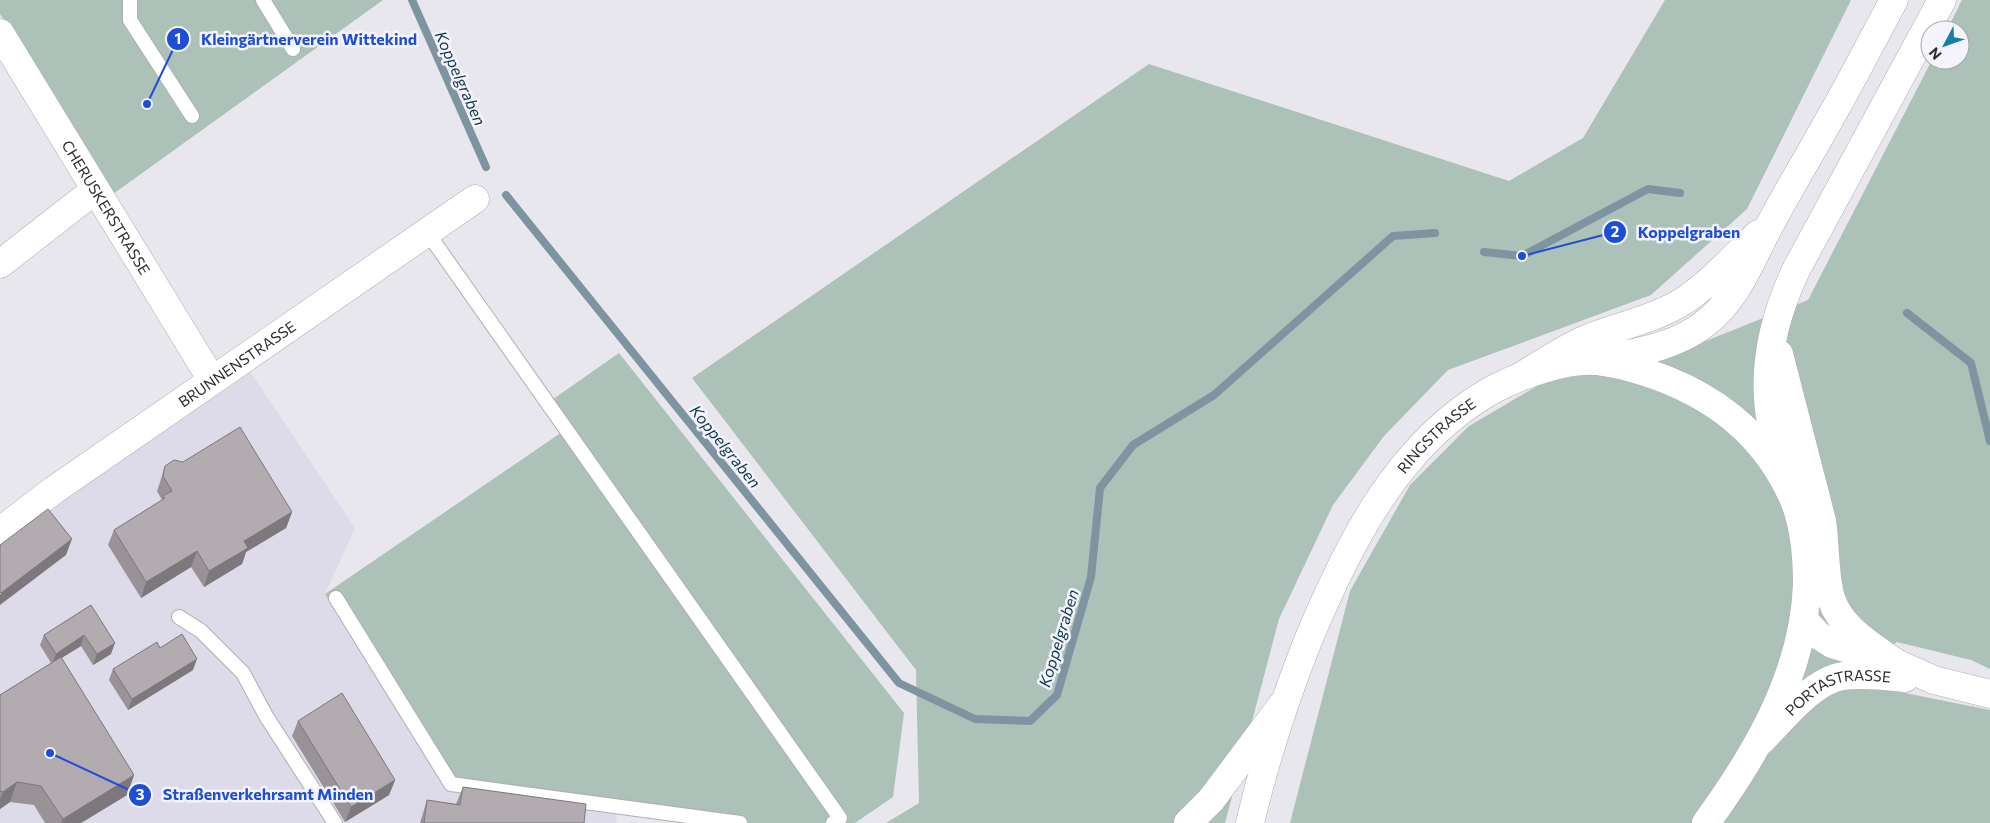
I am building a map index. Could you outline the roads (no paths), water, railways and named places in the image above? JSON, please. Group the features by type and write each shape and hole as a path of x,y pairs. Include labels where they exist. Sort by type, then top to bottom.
{"main road":[{"path":"1596,361 1655,347 1681,338 1703,325 1723,307 1747,273 1772,220 1830,119 1894,0"},
{"path":"1706,823 1734,783 1780,699 1794,662 1804,620 1806,564 1804,544 1795,502 1774,434 1769,408 1769,354 1773,331 1796,268 1942,0"},
{"name":"CHERUSKERSTRASSE","path":"0,33 212,380"},
{"path":"0,264 95,190"},
{"name":"BRUNNENSTRASSE","path":"0,531 54,490 476,199"},
{"path":"1520,377 1571,347 1597,335 1664,312 1682,302 1699,290 1772,220"},
{"path":"1773,331 1822,521 1831,600 1841,617 1853,630 1896,663"},
{"name":"RINGSTRASSE","path":"1250,823 1284,702 1333,582 1351,547 1370,513 1394,478 1420,449 1456,415 1490,392 1520,377 1575,362 1596,361 1630,368 1673,381 1705,397 1739,423 1764,450 1795,502"},
{"name":"PORTASTRASSE","path":"1804,620 1818,635 1832,644 1896,663 1934,680"},
{"name":"PORTASTRASSE","path":"1757,744 1814,689 1828,681 1843,676 1862,675 1934,680 1990,694"},
{"path":"1188,823 1212,800 1284,702"}],"lane":[{"path":"130,0 130,20 192,116"},
{"path":"264,0 294,49"},
{"path":"428,232 840,818 833,823"},
{"path":"336,598 451,784 740,823"},
{"path":"179,617 201,631 243,674 266,716 335,823"}],"waterway":[{"name":"Koppelgraben","path":"412,0 486,167"},
{"name":"Koppelgraben","path":"1484,252 1522,256 1648,189 1680,193"},
{"name":"Koppelgraben","path":"506,195 899,683 975,719 1030,721 1057,695 1091,577 1100,488 1133,445 1214,395 1393,236 1435,233"},
{"name":"Koppelgraben","path":"1907,313 1971,363 1990,441"}],"place":[{"name":"Kleingärtnerverein Wittekind","path":"147,104"},
{"name":"Koppelgraben","path":"1522,256"},
{"name":"Straßenverkehrsamt Minden","path":"50,753"}]}
